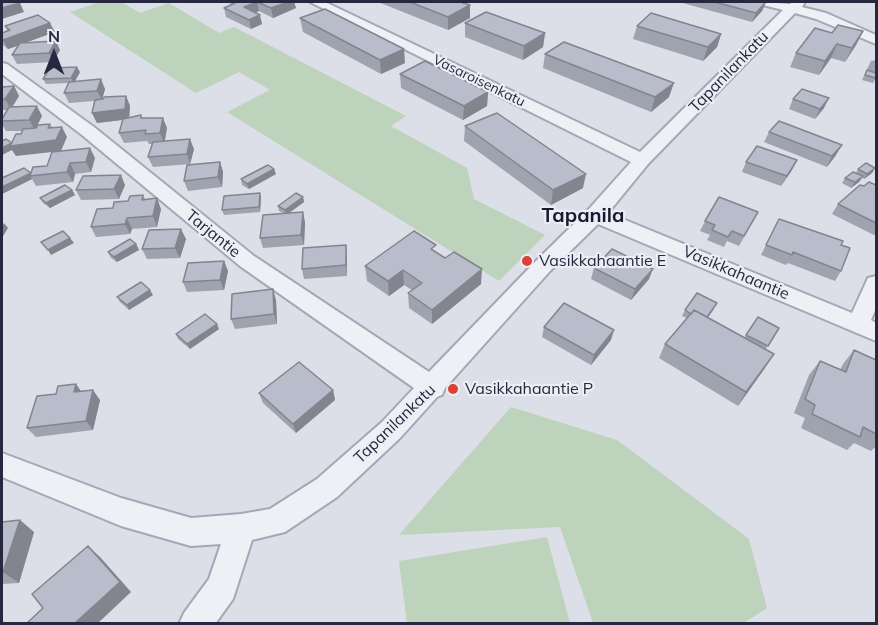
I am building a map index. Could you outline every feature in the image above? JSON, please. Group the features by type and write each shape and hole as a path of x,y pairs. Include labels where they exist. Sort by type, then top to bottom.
{"street":[{"name":"Vasaroisenkatu","path":"316,2 642,160"},
{"path":"768,2 795,5 844,24 876,40"},
{"name":"Tapanilankatu","path":"2,465 12,471 121,512 191,532 241,528 275,522 327,488 391,430 433,388 543,266 595,215 642,160 795,5"},
{"name":"Tarjantie","path":"2,67 88,132 247,261 433,388"},
{"name":"Vasikkahaantie","path":"595,215 867,328"},
{"path":"867,328 876,284"},
{"path":"195,624 222,588 241,528"}],"green space":[{"path":"100,2 121,2 140,13 169,3 219,33 234,27 406,116 391,126 467,168 474,199 545,235 499,281 227,112 270,90 239,72 196,93 70,12"},
{"path":"511,407 617,440 749,539 767,608 744,623 593,623 560,527 399,535"},
{"path":"547,537 570,623 407,623 399,561"}],"building":[{"path":"2,2 18,2 20,3 2,8"},
{"path":"232,2 257,2 244,7 260,15 249,20 224,8 235,3"},
{"path":"257,2 288,2 271,8"},
{"path":"410,2 460,2 470,5 448,17"},
{"path":"715,2 766,2 756,13"},
{"path":"325,9 404,49 380,60 300,18"},
{"path":"486,12 545,33 524,46 465,23"},
{"path":"651,13 721,34 708,47 637,26"},
{"path":"38,15 50,23 3,40 2,33 10,30 5,26"},
{"path":"838,25 863,31 852,48 837,44 825,61 796,53 815,28 832,33"},
{"path":"56,41 49,53 12,55 20,43"},
{"path":"564,42 674,83 655,97 545,54"},
{"path":"425,61 488,92 464,106 400,74"},
{"path":"77,67 71,78 43,79 50,68"},
{"path":"867,70 876,73 876,78 865,75"},
{"path":"101,79 97,91 64,93 69,82"},
{"path":"14,86 5,99 2,100 2,87"},
{"path":"802,89 829,98 820,109 793,99"},
{"path":"126,96 125,109 92,113 95,100 104,97"},
{"path":"37,106 29,120 2,121 9,107"},
{"path":"497,113 586,174 553,190 465,126"},
{"path":"141,115 141,118 163,118 160,133 145,134 146,130 119,133 123,119"},
{"path":"779,121 842,145 832,156 769,132"},
{"path":"50,124 48,128 62,127 56,140 10,146 16,134 21,134 23,129"},
{"path":"6,139 12,143 2,148 2,141"},
{"path":"190,139 187,154 148,157 153,142"},
{"path":"757,146 797,160 787,176 746,162"},
{"path":"90,148 86,162 70,163 67,172 30,176 33,167 47,166 52,152"},
{"path":"220,162 218,177 184,181 187,165"},
{"path":"866,163 875,168 867,174 858,169"},
{"path":"268,165 274,169 247,184 241,179"},
{"path":"24,168 31,173 2,187 2,178"},
{"path":"853,172 863,176 855,182 845,178"},
{"path":"121,175 114,189 76,190 83,176"},
{"path":"869,182 876,185 876,223 838,204 860,185 864,186"},
{"path":"65,185 72,190 46,203 40,198"},
{"path":"260,193 259,207 222,210 224,196"},
{"path":"296,193 303,197 285,210 278,206"},
{"path":"143,195 142,200 157,198 153,216 127,218 125,224 91,227 97,209 113,208 114,202 128,201 130,196"},
{"path":"719,197 758,212 744,236 732,231 728,237 712,230 715,225 705,221"},
{"path":"303,212 301,235 260,238 263,215"},
{"path":"779,219 843,241 841,245 850,248 841,271 793,252 792,255 766,245"},
{"path":"181,229 175,248 142,249 149,230"},
{"path":"63,231 70,238 48,250 41,242"},
{"path":"414,231 436,245 431,249 445,258 454,252 482,269 432,310 408,293 422,283 403,270 388,281 365,266"},
{"path":"130,239 136,244 114,257 108,252"},
{"path":"346,245 346,265 302,269 303,248"},
{"path":"612,249 653,269 635,289 594,268"},
{"path":"224,261 220,280 183,282 188,263"},
{"path":"141,282 150,290 127,305 117,297"},
{"path":"273,289 274,314 231,319 232,294"},
{"path":"697,293 717,303 707,317 694,310 691,314 685,310"},
{"path":"564,303 614,330 594,355 544,327"},
{"path":"694,310 774,354 746,392 665,344"},
{"path":"205,314 217,324 187,344 176,334"},
{"path":"758,317 779,328 768,346 746,335"},
{"path":"854,350 876,360 876,434 863,427 860,437 812,414 815,405 805,399 820,361 846,372"},
{"path":"299,362 333,390 293,424 259,393"},
{"path":"76,384 74,392 93,390 86,421 27,428 37,396 56,394 58,386"},
{"path":"20,520 3,572 2,572 2,522"},
{"path":"88,546 120,582 74,624 26,624 43,608 32,594"}],"place":[{"name":"Vasikkahaantie E","path":"527,261"},
{"name":"Vasikkahaantie P","path":"453,389"}],"district":[{"name":"Tapanila","path":"583,216"}]}
